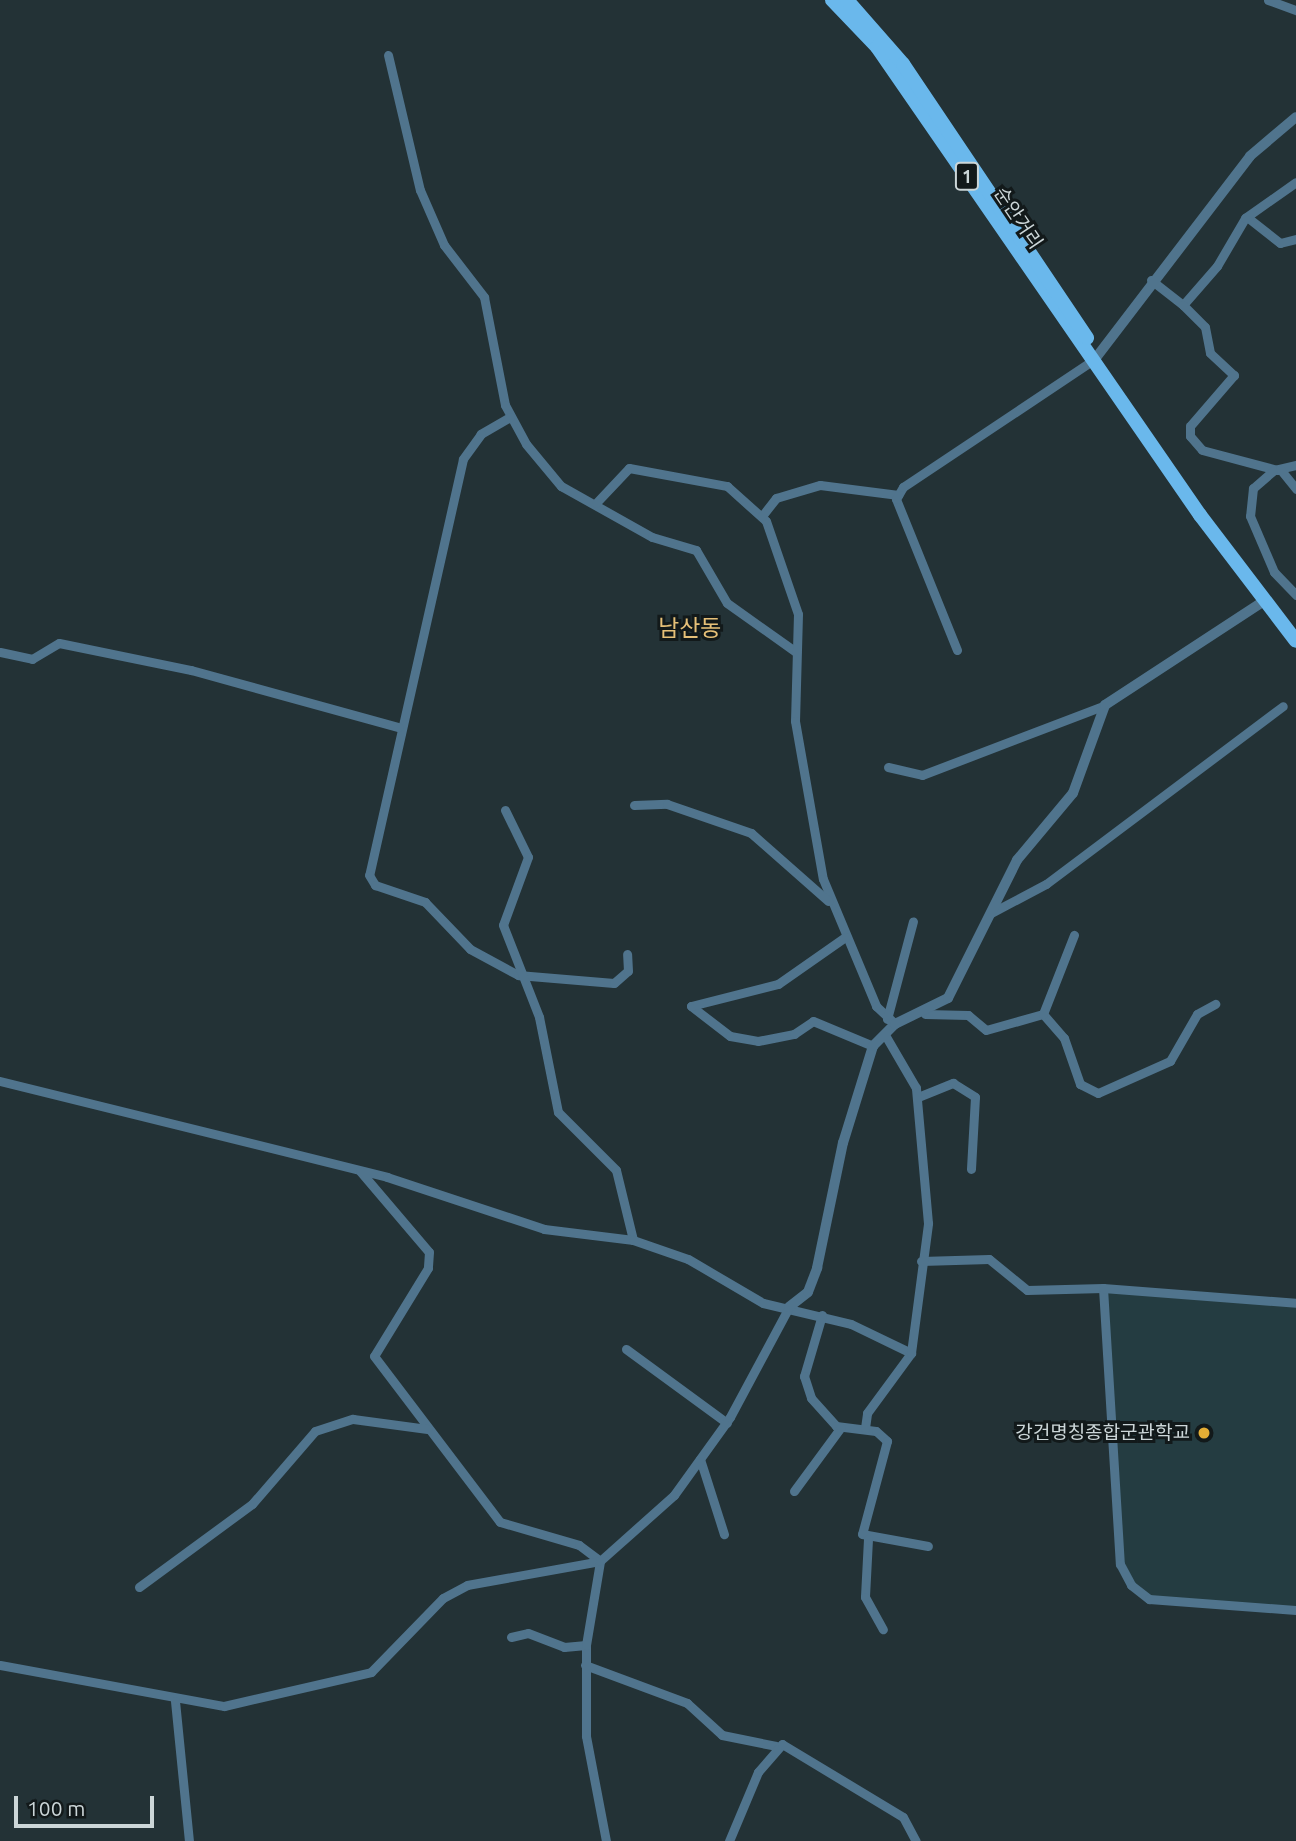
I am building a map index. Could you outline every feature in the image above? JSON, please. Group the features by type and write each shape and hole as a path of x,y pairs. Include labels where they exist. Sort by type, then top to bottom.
{"main road":[{"name":"순안거리","path":"832,0 877,47 1264,600 1296,641"},
{"name":"순안거리","path":"847,0 903,64 1080,322 1095,359"}],"street":[{"path":"1268,0 1296,10"},
{"path":"388,55 420,190 444,245 484,297 510,418 550,478 652,537 696,550 727,603 796,652"},
{"path":"762,516 776,498 820,485 898,495 1095,359 1151,280 1250,156 1296,117"},
{"path":"1183,305 1247,217 1296,182"},
{"path":"1247,217 1280,243 1296,239"},
{"path":"1151,280 1183,305 1205,327 1210,353 1234,375 1190,426 1190,436 1202,450 1279,469 1296,489"},
{"path":"510,418 481,434 463,459 398,727 368,866 371,880 418,897 470,949 518,975 614,982 628,971 627,954"},
{"path":"1296,464 1279,469 1253,488 1250,516 1261,550 1296,595"},
{"path":"596,503 629,468 715,481 745,496 762,516 795,602 797,732 830,902 845,937 891,1022"},
{"path":"898,495 897,512 957,650"},
{"path":"888,767 922,775 1105,705 1264,600"},
{"path":"0,652 32,659 59,643 191,670 398,727"},
{"path":"925,1014 948,998 1017,860 1073,793 1105,705"},
{"path":"991,913 1046,884 1283,706"},
{"path":"634,805 667,804 751,833 830,902"},
{"path":"505,810 528,857 503,925 518,975 539,1017 558,1112 616,1170 633,1240"},
{"path":"0,1665 175,1701 224,1706 362,1676 454,1590 494,1577 600,1561 674,1495 727,1423 789,1307 808,1292 817,1268 848,1121 873,1046 885,1035 891,1022 913,921"},
{"path":"1043,1014 1074,935"},
{"path":"845,937 778,984 691,1006 730,1036 758,1041 794,1034 813,1021 873,1046"},
{"path":"1043,1014 1064,1038 1080,1084 1098,1093 1170,1061 1197,1014 1215,1004"},
{"path":"891,1022 925,1014 968,1015 986,1030 1043,1014"},
{"path":"865,1428 867,1413 911,1353 921,1261 929,1223 918,1097 885,1035"},
{"path":"0,1081 360,1171 544,1229 633,1240 688,1259 763,1303 822,1315 911,1353"},
{"path":"918,1097 953,1083 975,1097 971,1169"},
{"path":"360,1171 429,1252 428,1268 374,1356 427,1429 500,1521 579,1545 600,1561"},
{"path":"921,1261 989,1259 1027,1290 1103,1288 1296,1303"},
{"path":"1103,1288 1120,1564 1131,1584 1149,1599 1296,1610"},
{"path":"822,1315 804,1376 811,1398 841,1427 865,1428 887,1441 862,1534 868,1539 928,1546"},
{"path":"626,1349 727,1423"},
{"path":"139,1587 252,1504 315,1431 353,1419 427,1429"},
{"path":"794,1490 841,1427"},
{"path":"700,1459 724,1534"},
{"path":"868,1539 865,1597 883,1629"},
{"path":"600,1561 586,1645 586,1736 606,1841"},
{"path":"511,1637 528,1633 564,1647 586,1645"},
{"path":"585,1665 687,1703 722,1735 802,1750 903,1818 916,1841"},
{"path":"175,1701 189,1841"},
{"path":"729,1841 758,1772 776,1746"}],"shaded area":[{"name":"강건명칭종합군관학교","path":"1103,1288 1296,1303 1296,1610 1149,1599 1131,1585 1120,1564"}],"place":[{"name":"강건명칭종합군관학교","path":"1204,1433"}],"district":[{"name":"남산동","path":"690,628"}]}
